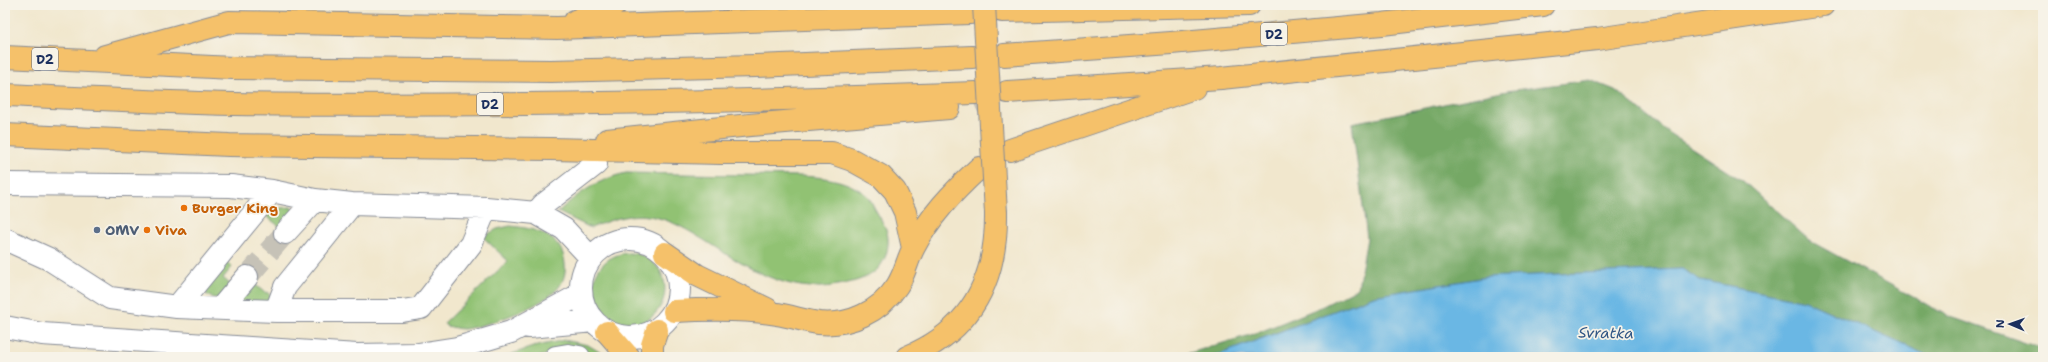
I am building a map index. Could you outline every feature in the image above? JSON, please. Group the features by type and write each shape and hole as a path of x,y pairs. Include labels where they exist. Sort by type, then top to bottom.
{"highway":[{"path":"557,28 615,5"},
{"path":"875,5 909,11 977,11"},
{"path":"84,61 229,22 557,28 977,11 1249,5"},
{"name":"D2","path":"1004,55 1171,43 1382,24 1543,5"},
{"path":"1007,92 1221,78 1597,39 1823,5"},
{"path":"907,357 933,345 964,318 976,302 985,286 993,259 996,233 996,213 977,11"},
{"name":"D2","path":"5,58 232,68 551,71 755,66 972,57"},
{"path":"1010,150 1221,78"},
{"name":"D2","path":"5,95 232,104 553,105 975,99 635,136 551,149"},
{"path":"5,135 229,145 551,149 720,153 817,151 832,153 852,160 881,176 895,191 905,212 913,248"},
{"path":"674,311 709,308 777,314 799,320 836,323 850,321 869,313 884,302 897,287 906,270 913,248 933,214 945,200 979,168"},
{"path":"665,253 697,275 777,314"},
{"path":"600,327 629,357"},
{"path":"652,357 652,345 657,330"}],"street":[{"path":"536,214 543,205 596,164"},
{"path":"5,184 231,186 272,191 315,200 352,204 486,208 536,214 550,219 564,229 591,258"},
{"path":"177,307 272,191"},
{"path":"285,234 315,200"},
{"path":"276,311 285,287 352,204"},
{"path":"5,239 49,259 110,298 177,307 220,309 276,311 402,311 421,308 471,244 486,208"},
{"path":"627,239 641,240 654,245 665,253 673,263 680,286 674,311 664,324 657,330 646,335 633,338 620,337 600,327 587,313 581,294 583,275 591,258 601,248 613,242 627,239"},
{"path":"220,309 247,277"},
{"path":"5,327 118,348 397,356 457,348 493,338 522,328 581,294"},
{"path":"522,328 600,327"},
{"path":"556,357 568,354 579,357"}],"green space":[{"path":"1590,80 1615,90 1669,133 1743,181 1810,241 1948,316 2043,349 2043,357 1931,357 1805,301 1700,280 1682,269 1487,277 1374,296 1213,357 1176,357 1257,333 1321,307 1358,288 1367,238 1352,123 1507,91"},
{"path":"626,173 799,176 825,178 842,182 858,189 870,199 888,235 886,254 877,270 860,279 838,285 820,287 802,286 785,283 753,270 687,230 665,220 649,216 634,215 605,222 591,228 558,212 589,188 607,179"},
{"path":"291,207 294,211 280,227 266,216 280,208"},
{"path":"510,226 537,231 546,235 559,246 563,254 565,267 561,284 552,294 542,301 515,314 487,324 464,329 446,326 444,323 508,261 483,237 497,229"},
{"path":"629,253 649,259 659,269 665,289 659,309 649,319 629,325 609,319 599,309 593,289 599,269 609,259"},
{"path":"227,262 232,267 223,278 231,285 220,298 213,298 207,295 205,289"},
{"path":"252,282 265,293 267,292 274,299 262,304 236,300"},
{"path":"564,340 588,345 608,357 588,357 566,348 539,357 503,357 533,347"}],"water":[{"name":"Svratka","path":"1682,269 1700,280 1805,301 1931,357 1213,357 1374,296 1487,277"}],"tunnel":[{"path":"975,106 1006,92"},
{"path":"247,277 285,233"}],"place":[{"name":"Burger King","path":"184,208"},
{"name":"OMV","path":"97,230"},
{"name":"Viva","path":"147,230"}]}
